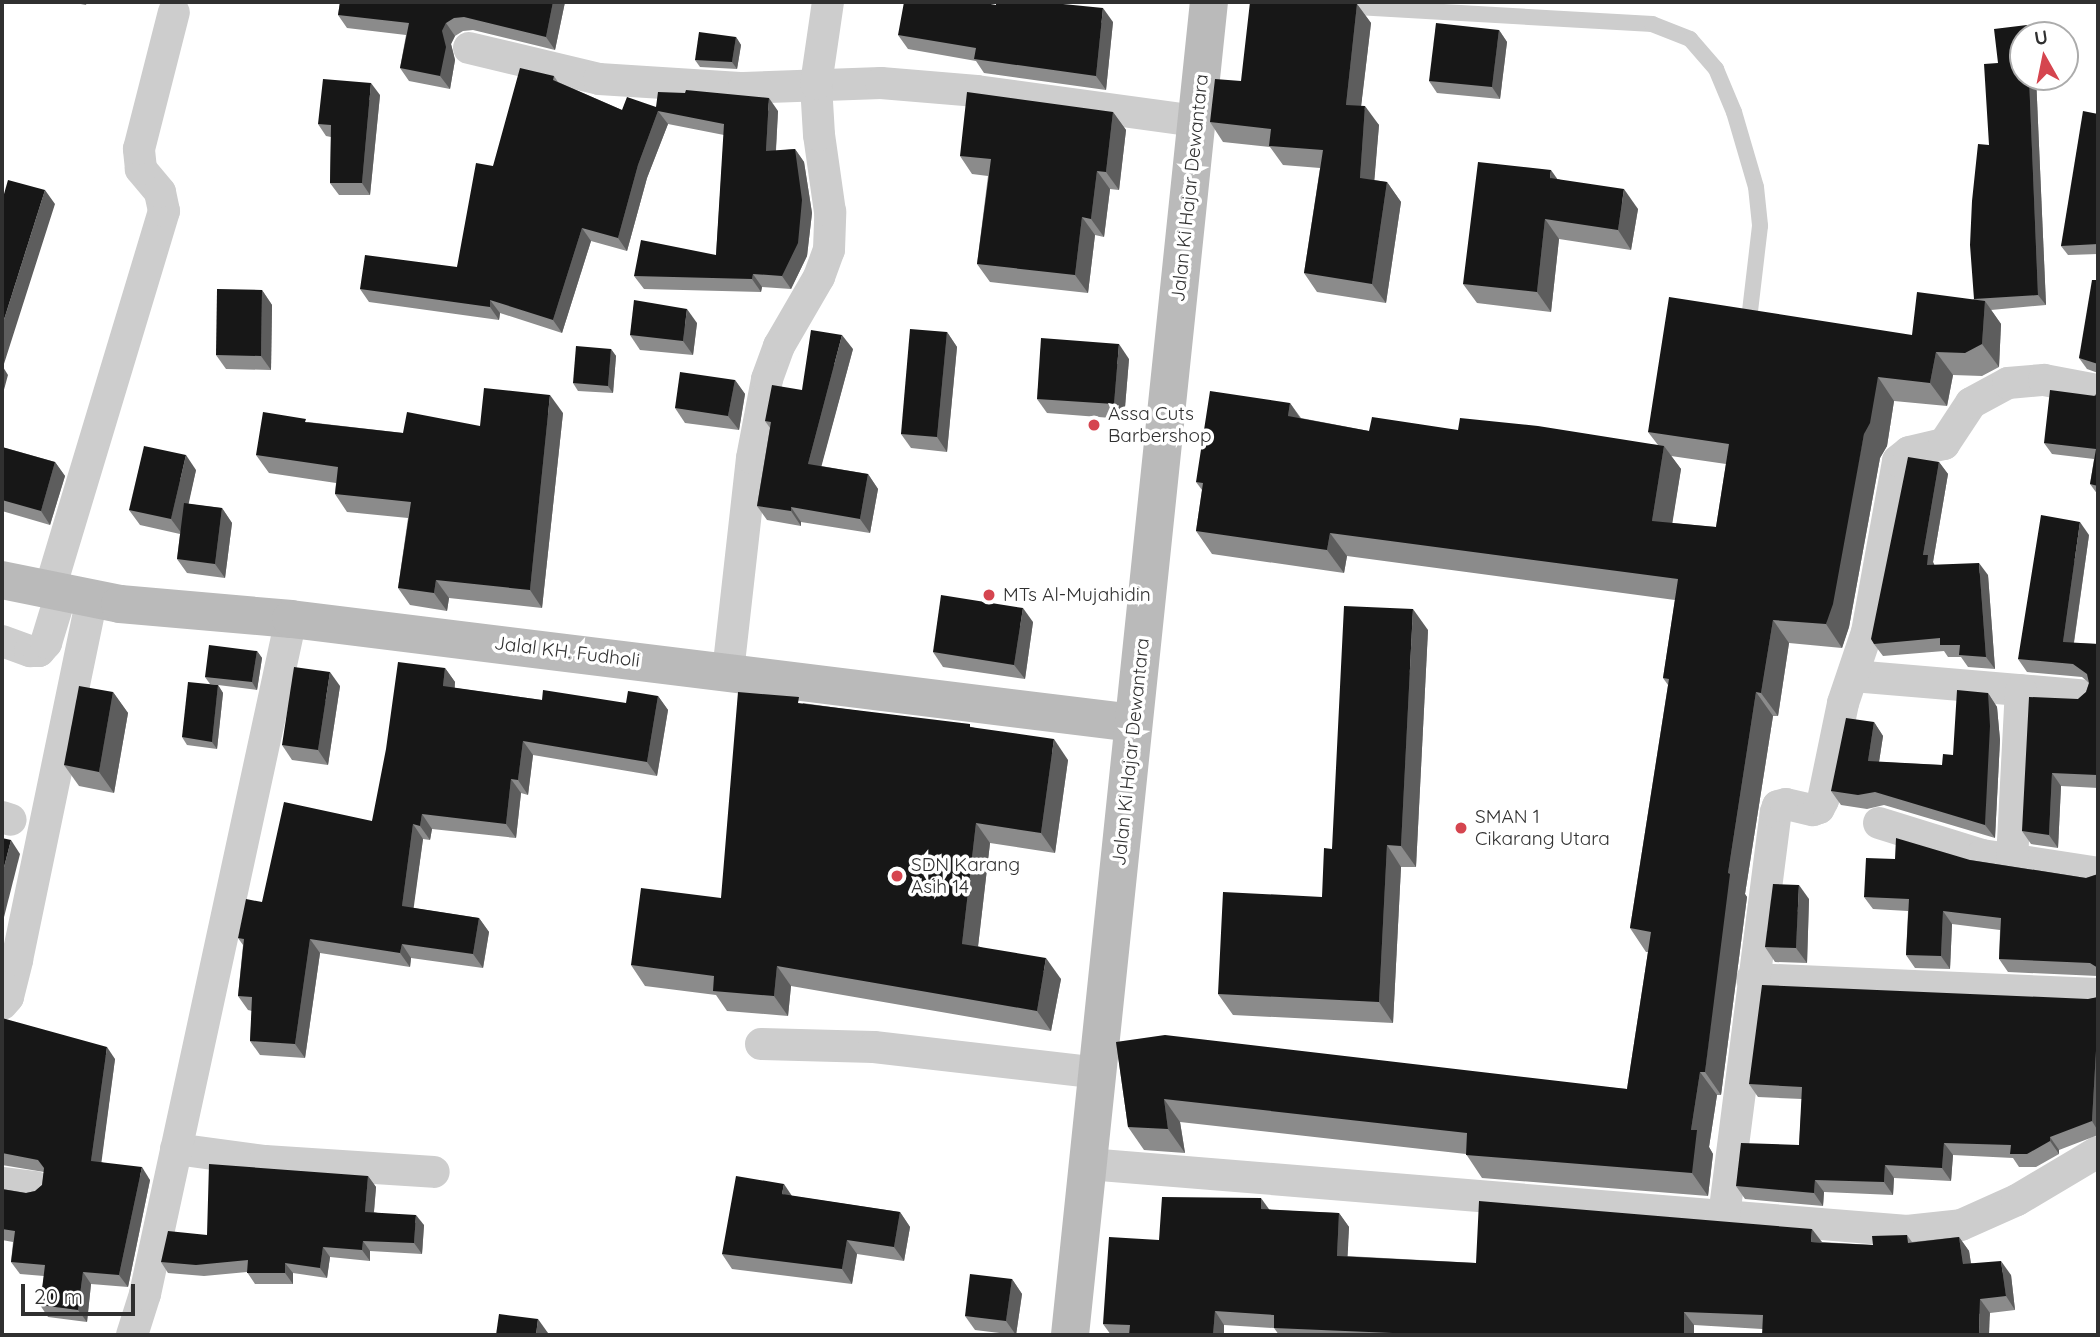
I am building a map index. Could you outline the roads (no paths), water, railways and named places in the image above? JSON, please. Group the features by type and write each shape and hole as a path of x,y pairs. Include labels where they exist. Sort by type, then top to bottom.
{"main road":[{"name":"Jalan Ki Hajar Dewantara","path":"1070,1335 1209,2"},
{"name":"Jalal KH. Fudholi","path":"2,580 67,595 291,619 1133,723"}],"street":[{"path":"728,672 752,457 767,379 779,346 819,277 829,250 830,212 819,135 816,84 828,2"},
{"path":"2,1004 8,997 17,960 67,595 164,211 160,192 141,169 139,149 174,12"},
{"path":"469,48 599,79 744,88 881,83 977,91 1197,121"},
{"path":"1724,1216 1752,979 1776,811 1779,806 1786,804 1813,810 1823,800 1843,703 1867,632 1898,461 1909,452 1944,444 1971,403 2008,383 2044,380 2097,390"},
{"path":"2,641 30,651 39,651 46,643 67,595"},
{"path":"132,1335 145,1294 291,619"},
{"path":"1853,676 2080,695"},
{"path":"2012,860 2021,690"},
{"path":"1879,823 1982,855 2098,873"},
{"path":"1752,979 2098,994"},
{"path":"761,1045 874,1047 1098,1073"},
{"path":"176,1149 265,1161 433,1172"},
{"path":"1088,1164 1907,1231 1961,1225 2017,1200 2098,1152"},
{"path":"2,1184 36,1187"}],"lane":[{"path":"1328,6 1652,24 1690,39 1716,69 1734,112 1756,187 1759,226 1749,319"}],"place":[{"name":"Assa Cuts Barbershop","path":"1094,425"},
{"name":"MTs Al-Mujahidin","path":"989,595"},
{"name":"SMAN 1 Cikarang Utara","path":"1461,828"},
{"name":"SDN Karang Asih 14","path":"897,876"}]}
